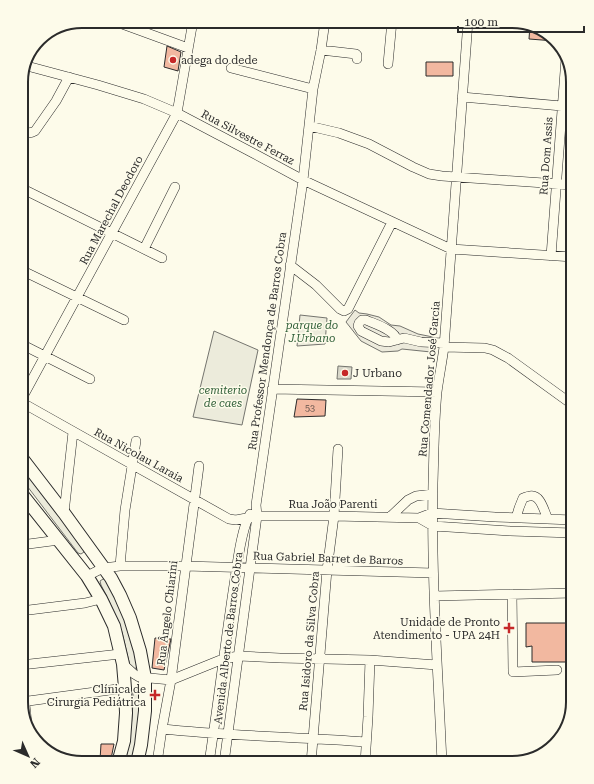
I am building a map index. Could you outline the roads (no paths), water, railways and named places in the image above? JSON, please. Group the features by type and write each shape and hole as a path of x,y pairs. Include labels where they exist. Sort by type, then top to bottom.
{"main road":[{"path":"28,466 111,578 130,618 140,651 145,678 145,711 139,756"},
{"path":"28,502 87,576 101,599 114,626 122,659 125,688 126,713 124,741 120,756"}],"street":[{"path":"133,28 188,48"},
{"name":"Rua Marechal Deodoro","path":"28,388 177,113 192,28"},
{"name":"Rua Professor Mendonça de Barros Cobra","path":"252,518 256,504 303,180 313,90 324,28"},
{"path":"388,64 391,28"},
{"name":"Rua Comendador José Garcia","path":"442,756 433,573 432,513 435,418 444,345 467,28"},
{"path":"321,50 356,54 357,59"},
{"name":"Rua Silvestre Ferraz","path":"30,67 120,91 177,113 303,180 451,249"},
{"path":"231,68 313,90"},
{"name":"Rua Dom Assis","path":"551,256 565,71"},
{"path":"28,133 32,133 35,131 56,101 69,77"},
{"path":"462,97 566,106"},
{"path":"309,126 340,133 369,144 429,174 566,185"},
{"path":"144,249 175,187"},
{"path":"28,191 162,258"},
{"path":"290,265 316,285 340,309 344,311 348,309 392,222"},
{"path":"451,249 566,257"},
{"path":"28,273 124,320"},
{"path":"397,340 404,338 421,342 493,350 508,358 566,400"},
{"path":"28,348 90,379"},
{"path":"272,389 437,392"},
{"name":"Rua Nicolau Laraia","path":"28,405 73,432 230,519 236,520 252,518"},
{"path":"64,513 73,432"},
{"path":"120,566 136,441"},
{"name":"Rua Isidoro da Silva Cobra","path":"312,756 327,570 334,516 338,449"},
{"name":"Rua Ângelo Chiarini","path":"158,756 171,680 199,466"},
{"path":"390,517 408,500 416,496 433,494"},
{"path":"516,518 523,498 531,496 536,497 540,502 548,519"},
{"path":"432,513 566,520"},
{"name":"Rua João Parenti","path":"252,518 334,516 419,518 432,513"},
{"name":"Avenida Alberto de Barros Cobra","path":"210,756 242,536 252,518"},
{"name":"Avenida Alberto de Barros Cobra","path":"225,756 249,567 252,518"},
{"name":"Rua João Parenti","path":"419,518 433,526"},
{"path":"433,526 510,532 566,533"},
{"path":"28,544 59,540"},
{"name":"Rua Gabriel Barret de Barros","path":"87,576 103,568 120,566 249,567 433,573"},
{"path":"434,596 566,593"},
{"path":"512,594 513,672 557,670"},
{"path":"28,610 84,603 101,599"},
{"path":"28,666 122,659 134,674 145,678 171,680 223,659 238,656 370,660 437,665"},
{"path":"365,756 370,660"},
{"path":"28,701 125,688"},
{"path":"162,730 366,742"}],"place":[{"name":"adega do dede","path":"173,60"},
{"name":"J Urbano","path":"345,373"},
{"name":"Unidade de Pronto Atendimento - UPA 24H","path":"509,628"},
{"name":"Clínica de Cirurgia Pediátrica","path":"155,695"}],"park label":[{"name":"parque do J.Urbano","path":"312,331"},
{"name":"cemiterio de caes","path":"223,396"}]}
